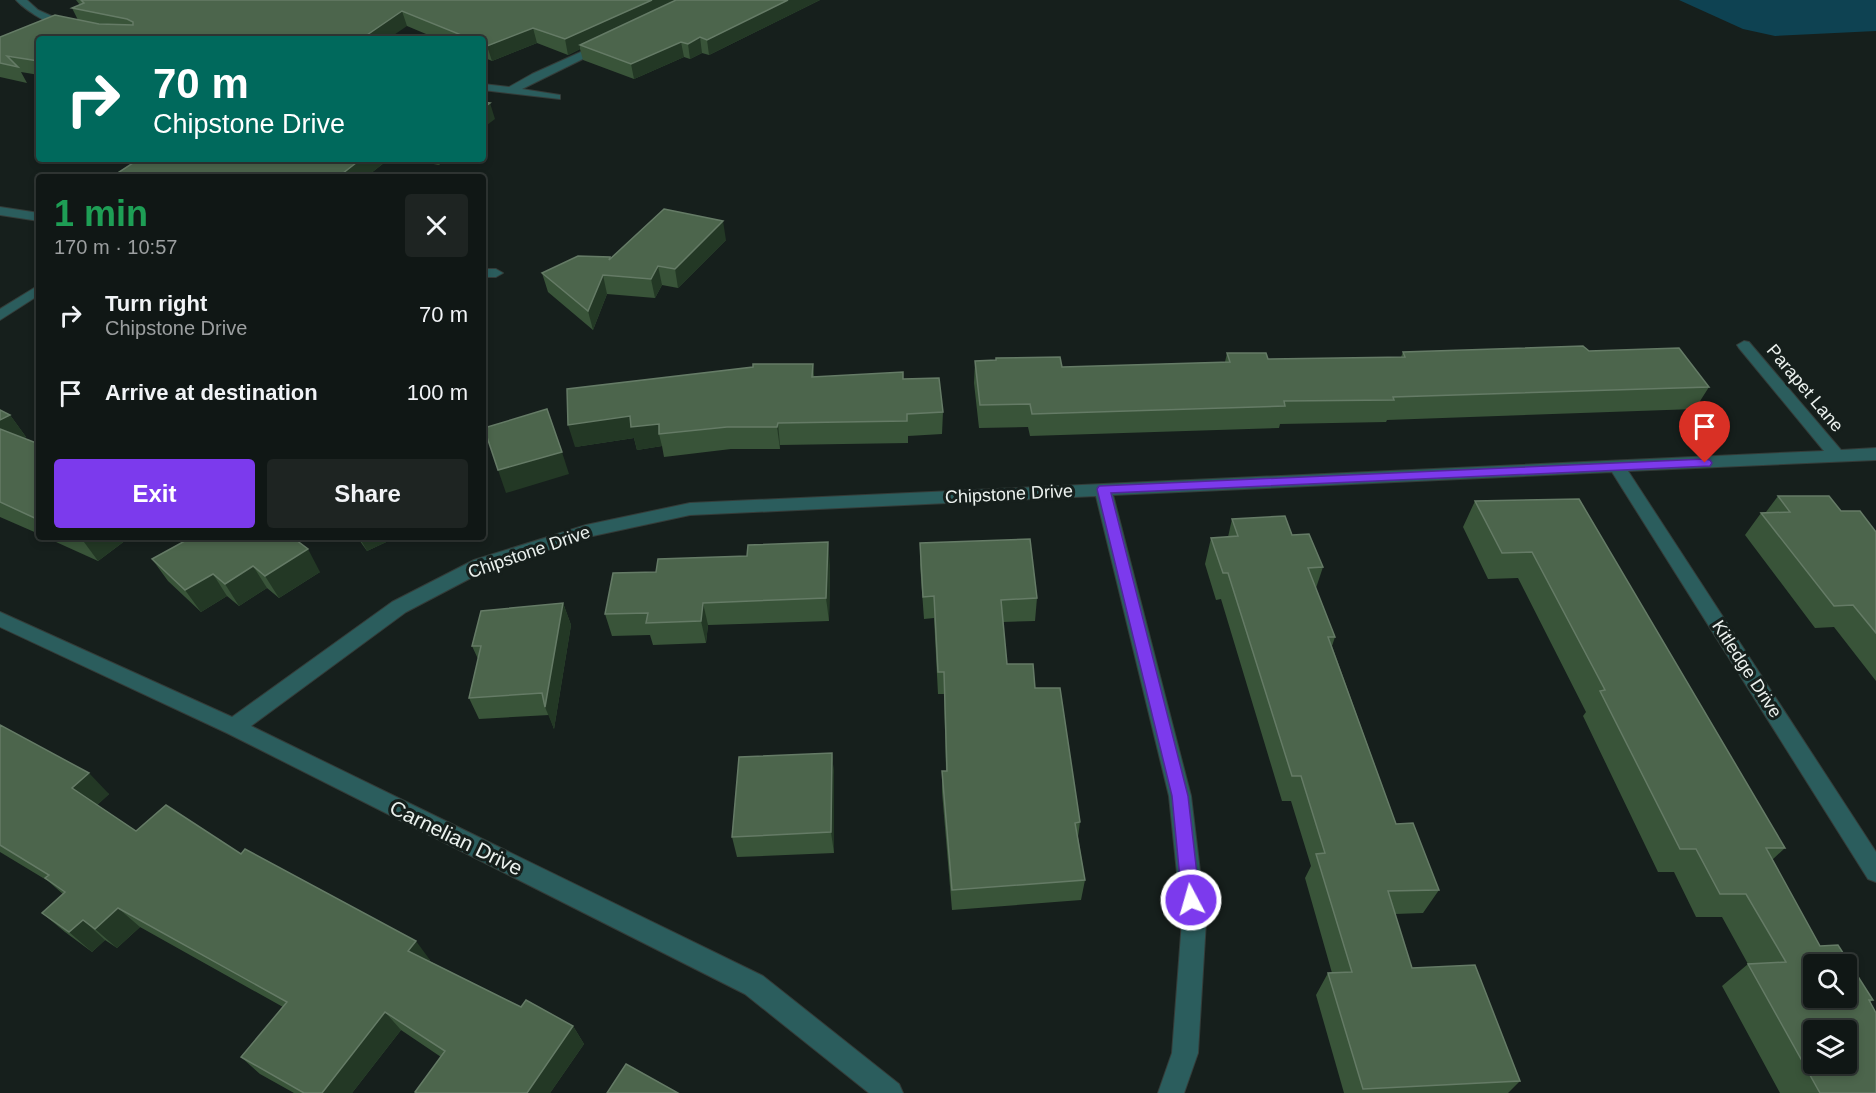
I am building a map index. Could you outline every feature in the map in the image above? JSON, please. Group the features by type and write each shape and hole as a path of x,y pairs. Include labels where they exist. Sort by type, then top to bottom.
{"street":[{"path":"21,0 34,12 57,23 77,28"},
{"path":"511,91 536,76 618,38"},
{"path":"486,87 556,97"},
{"path":"0,211 36,217"},
{"path":"0,316 36,291"},
{"name":"Parapet Lane","path":"1744,345 1837,456"},
{"name":"Chipstone Drive","path":"234,727 399,607 480,565 586,531 690,509 1876,454"},
{"name":"Kitledge Drive","path":"1617,467 1876,872"},
{"path":"1104,489 1182,807 1194,921 1185,1053 1171,1093"},
{"name":"Carnelian Drive","path":"0,619 234,727 754,985 890,1093"}],"water":[{"path":"1679,0 1876,0 1876,31 1775,36 1743,29"}],"building":[{"path":"81,0 652,0 565,39 533,28 487,46 486,36 464,36 402,11 365,36 36,36 36,61 7,56 18,67 0,63 0,37 55,15 99,24 133,25 133,22 127,19 72,8 84,3"},
{"path":"676,0 788,0 707,40 700,37 688,44 681,42 631,64 580,45"},
{"path":"134,162 357,162 342,174 116,174"},
{"path":"664,209 723,221 675,269 658,266 651,279 603,275 588,311 542,273 578,256 610,257 609,260"},
{"path":"1583,346 1589,351 1679,348 1709,387 1393,397 1394,400 1284,401 1285,406 1032,414 1030,404 980,405 975,361 996,360 996,358 1060,357 1062,367 1230,362 1227,353 1266,353 1268,359 1405,357 1403,352"},
{"path":"753,364 813,364 812,377 903,372 903,379 939,378 943,412 907,414 907,421 778,423 777,427 727,427 659,434 659,424 631,427 630,416 568,425 567,389 753,367"},
{"path":"547,409 562,452 498,470 486,427"},
{"path":"0,410 10,415 0,420"},
{"path":"0,429 36,443 36,519 0,502"},
{"path":"1778,496 1829,496 1841,511 1860,511 1876,532 1876,633 1853,605 1834,606 1761,513 1790,512"},
{"path":"1579,499 1785,848 1766,848 1820,946 1838,945 1844,954 1803,954 1803,1008 1857,1008 1857,975 1873,1000 1869,1000 1876,1013 1876,1093 1820,1093 1809,1074 1857,1074 1857,1020 1803,1020 1803,1063 1748,964 1786,962 1746,894 1720,894 1696,849 1680,849 1600,691 1605,690 1532,552 1502,553 1475,501"},
{"path":"1285,516 1292,535 1309,534 1323,567 1308,568 1335,637 1328,637 1396,824 1413,823 1439,890 1388,891 1412,968 1475,965 1520,1081 1363,1089 1328,973 1352,972 1316,854 1325,853 1301,776 1292,776 1228,573 1223,573 1211,538 1238,536 1232,519"},
{"path":"1030,539 1037,598 1001,600 1007,664 1033,664 1035,688 1060,688 1080,822 1075,823 1085,880 952,890 942,771 947,771 944,672 938,672 934,596 923,597 920,543"},
{"path":"187,540 296,540 308,549 265,576 253,566 225,584 213,574 185,590 152,559"},
{"path":"828,542 826,598 703,603 701,621 646,623 648,613 605,614 613,573 656,572 658,559 747,556 748,545"},
{"path":"563,603 545,707 542,693 469,698 481,646 472,646 481,611"},
{"path":"0,725 89,773 72,788 136,831 166,805 241,854 245,849 416,941 408,951 521,1007 526,1000 573,1026 527,1093 417,1093 415,1092 445,1051 385,1012 322,1093 304,1093 241,1057 287,1002 118,908 95,929 83,920 69,932 42,913 65,892 45,878 49,875 0,845"},
{"path":"832,753 831,832 732,837 739,757"},
{"path":"626,1064 678,1093 607,1093"}],"route":[{"path":"1191,900 1180,796 1104,489 1705,463"}]}
